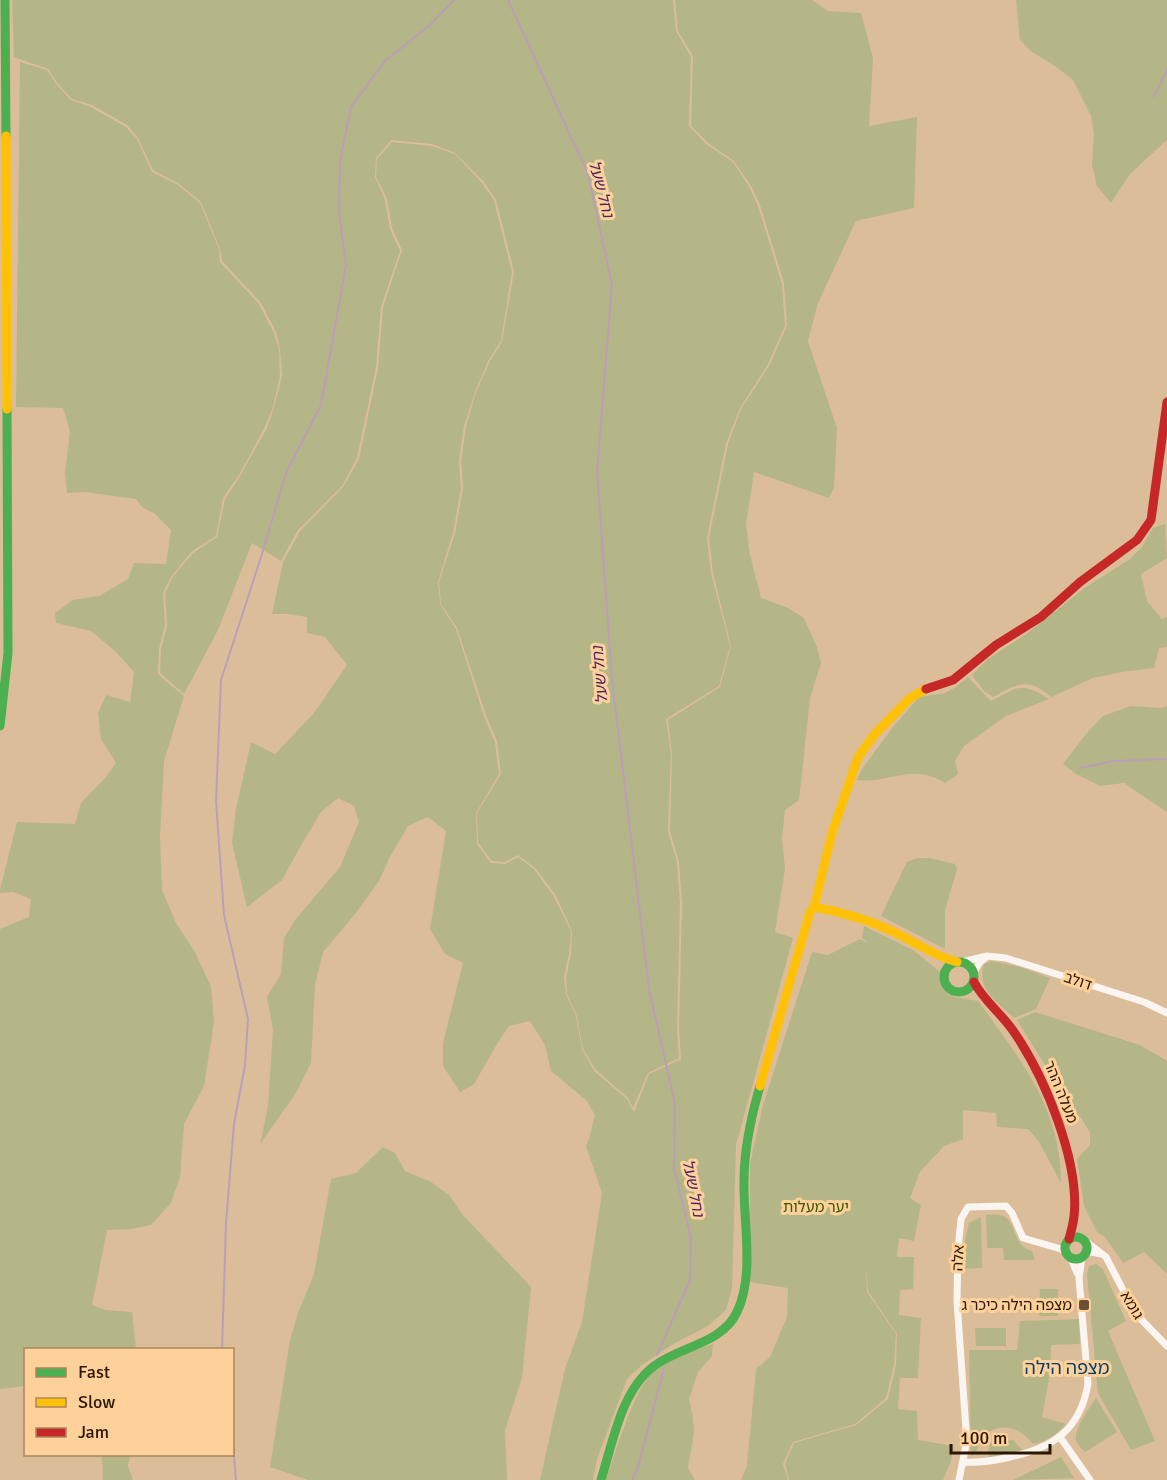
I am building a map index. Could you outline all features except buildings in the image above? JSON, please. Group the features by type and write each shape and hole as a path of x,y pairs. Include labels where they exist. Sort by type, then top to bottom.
{"main road":[{"path":"0,726 8,653 5,0"},
{"path":"601,1480 619,1423 634,1389 644,1375 672,1355 721,1332 736,1315 743,1298 744,1180 747,1140 756,1100 810,912 814,907 832,833 858,757 874,735 920,691 953,680 996,645 1041,617 1080,582 1137,540 1152,520 1167,402"},
{"path":"814,907 839,912 875,924 934,954 971,968 974,977 971,987 963,992"},
{"path":"934,954 947,986 952,991 986,999"},
{"path":"944,977 948,966 960,962"},
{"name":"מעלה ההר","path":"974,977 978,990 1016,1035 1047,1091 1066,1149 1076,1224 1083,1239"},
{"name":"מעלה ההר","path":"1068,1241 1073,1227 1074,1212"},
{"path":"1083,1239 1087,1247 1083,1256 1074,1258 1068,1255 1068,1241 1083,1239"}],"street":[{"name":"דולב","path":"960,962 987,956 1006,958 1144,1002 1167,1013"},
{"path":"974,977 980,962 987,956"},
{"name":"אלה","path":"959,1480 966,1430 957,1300 961,1219 968,1207 1006,1206 1023,1238 1061,1249 1068,1255"},
{"path":"1083,1239 1106,1257"},
{"path":"1045,1244 1068,1241"},
{"path":"1078,1278 1083,1256 1098,1252 1106,1257"},
{"path":"963,1462 990,1461 1025,1454 1048,1445 1069,1429 1080,1411 1088,1384 1078,1278 1068,1255"},
{"name":"גומא","path":"1106,1257 1135,1313 1167,1346"},
{"path":"1060,1437 1090,1480"}],"green space":[{"path":"12,0 673,0 676,31 691,57 689,126 706,144 733,162 749,186 758,206 782,284 785,326 767,366 740,408 726,444 707,538 711,573 730,646 719,686 666,719 671,753 668,831 677,862 680,903 677,1028 679,1058 648,1073 633,1108 628,1098 595,1069 583,1049 577,1016 567,994 566,977 571,954 572,931 555,894 535,868 518,855 505,862 492,861 478,843 477,813 501,774 497,741 457,628 441,604 439,582 455,533 463,488 461,461 466,426 476,392 490,361 502,342 514,272 496,200 484,182 455,153 432,144 391,140 376,158 375,177 385,200 390,229 400,251 381,307 376,367 357,458 342,486 298,530 281,561 252,543 218,630 184,694 160,673 161,649 167,625 165,593 172,578 193,553 217,537 225,499 267,428 282,376 276,332 261,303 222,261 220,249 201,202 179,184 153,170 138,138 127,125 92,105 72,99 48,69 14,57"},
{"path":"675,0 812,0 828,11 861,13 873,58 869,126 917,117 914,208 856,221 818,303 808,341 837,428 834,487 829,498 754,472 746,524 750,555 761,598 788,608 804,618 817,647 821,663 810,698 799,800 785,810 782,839 785,869 775,932 793,938 736,1145 732,1288 726,1310 708,1326 675,1343 642,1365 627,1379 597,1459 593,1480 540,1480 565,1369 582,1322 602,1193 586,1146 595,1115 586,1100 551,1071 545,1045 530,1021 509,1026 474,1084 460,1092 443,1066 443,1043 463,963 445,954 430,929 446,831 428,817 408,826 379,881 323,952 315,985 311,1063 296,1093 260,1144 268,1106 273,1030 267,997 281,974 284,938 295,920 340,867 359,822 354,806 338,798 321,812 282,880 247,907 232,843 236,809 251,742 275,754 314,713 347,665 325,637 307,633 307,617 272,614 283,562 300,531 343,487 359,459 378,368 383,307 402,250 392,228 387,199 376,177 377,159 392,142 432,146 455,154 482,183 494,200 512,272 501,341 488,361 464,426 459,461 461,488 453,533 438,582 440,604 456,629 485,719 495,742 499,774 476,813 477,844 491,863 505,864 518,857 534,869 553,895 571,931 564,977 566,994 576,1016 582,1049 594,1071 627,1099 634,1112 649,1074 681,1059 679,1028 682,903 679,862 670,831 672,753 668,720 720,687 731,646 713,573 709,538 728,444 741,409 769,366 787,326 784,283 760,205 751,186 734,161 708,143 691,126 693,56 678,31"},
{"path":"1016,0 1167,0 1167,140 1130,174 1111,203 1097,186 1092,165 1094,134 1091,116 1073,80 1032,52 1020,40"},
{"path":"20,62 47,70 71,100 91,107 126,127 137,139 152,172 178,185 200,203 219,249 220,262 259,304 274,333 279,349 280,376 273,407 265,427 239,475 223,498 216,536 192,551 171,577 163,593 165,625 159,649 158,674 184,696 164,761 160,835 162,890 176,923 195,952 211,987 214,1022 204,1086 184,1124 180,1177 171,1203 151,1225 107,1230 92,1305 106,1310 132,1312 136,1348 24,1348 24,1386 0,1389 0,929 29,917 31,899 13,892 0,893 0,890 17,822 75,824 81,803 116,763 101,739 98,713 106,695 130,702 134,672 116,652 91,631 56,623 55,613 73,600 99,596 128,579 134,563 166,564 171,530 155,514 142,507 136,499 85,492 67,493 65,473 70,431 63,408 16,407"},
{"path":"1165,524 1167,558 1141,574 1147,601 1162,619 1167,617 1167,647 1159,648 1154,668 1093,678 1051,697 1036,687 1023,684 993,697 984,691 972,675 988,659 1025,635 1086,587 1130,559 1142,547 1153,528"},
{"path":"968,677 991,701 1020,688 1040,693 1049,699 1006,716 964,746 955,761 958,774 945,783 922,774 857,780 862,769 893,727 919,697 945,693"},
{"path":"1131,706 1160,708 1167,706 1167,812 1124,783 1100,786 1076,774 1063,764 1103,716"},
{"path":"917,858 929,858 955,864 957,869 945,910 945,949 881,916 907,862"},
{"name":"יער מעלות","path":"864,926 913,950 939,971 954,997 978,1001 1023,1064 1046,1108 1059,1156 1061,1183 1039,1142 1028,1129 997,1127 996,1113 963,1110 963,1139 944,1146 920,1172 910,1198 921,1205 914,1241 899,1238 897,1257 914,1257 913,1289 900,1290 899,1315 921,1318 918,1378 900,1378 898,1409 917,1411 918,1440 954,1446 943,1480 789,1480 785,1464 794,1443 856,1425 888,1399 896,1365 897,1334 868,1291 866,1264 867,1292 896,1334 894,1365 886,1398 855,1424 793,1442 783,1464 788,1480 741,1480 747,1466 756,1369 770,1357 787,1317 788,1288 750,1282 750,1164 763,1105 812,952 828,955 860,939 868,943 862,938"},
{"path":"992,961 1020,967 1050,978 1036,1009 1014,1018 995,1000 985,988 982,973 984,964"},
{"path":"1035,1012 1140,1045 1167,1061 1167,1274 1144,1252 1123,1263 1105,1237 1097,1232 1084,1206 1077,1159 1090,1145 1090,1133 1082,1119 1060,1099 1045,1065 1017,1020"},
{"path":"383,1147 395,1153 405,1171 431,1182 449,1195 463,1215 531,1287 522,1378 505,1430 507,1480 308,1480 270,1467 290,1340 314,1274 331,1179 356,1173"},
{"path":"986,1215 1005,1217 1012,1225 1021,1244 1032,1251 1035,1260 1004,1260 1003,1248 987,1248"},
{"path":"981,1217 982,1268 963,1269 969,1223"},
{"path":"1096,1264 1103,1269 1126,1321 1108,1331 1155,1441 1131,1450 1098,1393 1087,1274 1089,1266"},
{"path":"1040,1289 1058,1289 1058,1316 1039,1316"},
{"path":"1079,1319 1080,1344 1051,1345 1050,1374 1042,1417 1066,1424 1051,1437 1033,1444 1015,1429 995,1429 981,1437 976,1453 971,1456 969,1350 1017,1350 1020,1321"},
{"path":"975,1328 1006,1328 1006,1346 976,1346"},
{"path":"713,1344 712,1356 698,1372 689,1399 694,1433 688,1468 695,1480 606,1480 631,1409 651,1374 672,1360"},
{"path":"1096,1398 1117,1432 1085,1452 1077,1443 1077,1430"},
{"path":"998,1439 1013,1440 1022,1450 989,1457 990,1444"},
{"path":"102,1456 130,1456 128,1466 133,1480 103,1480"},
{"path":"1061,1457 1074,1478 1013,1480"}],"waterway":[{"path":"222,1348 226,1223 234,1124 245,1065 248,1019 224,915 216,801 221,680 286,473 321,405 346,265 339,212 340,161 351,107 385,61 430,25 454,0"},
{"name":"נחל שעל","path":"508,0 588,174 612,285 597,471 612,679 649,989 675,1104 674,1168 691,1238 690,1280 657,1355"},
{"path":"1154,97 1167,70"},
{"path":"1080,768 1113,761 1167,759"},
{"name":"נחל שעל","path":"632,1480 638,1467 664,1368"},
{"path":"234,1456 236,1480"}],"traffic: fast":[{"path":"5,0 6,136"},
{"path":"0,726 8,653 7,409"},
{"path":"959,962 970,966 974,977 970,988 959,992 948,988 944,977 948,966 959,962"},
{"path":"601,1480 614,1434 633,1389 654,1366 664,1359 711,1338 730,1323 737,1312 746,1281 747,1265 745,1157 760,1086"},
{"path":"1076,1237 1084,1240 1087,1248 1084,1256 1076,1259 1068,1256 1065,1248 1068,1240 1076,1237"}],"traffic: slow":[{"path":"6,136 7,409"},
{"path":"760,1086 810,912 814,907 832,833 858,757 874,735 910,698 926,689"},
{"path":"814,907 875,924 932,953 957,962"}],"traffic: jam":[{"path":"926,689 953,680 996,645 1041,617 1080,582 1137,540 1151,520 1167,402"},
{"path":"974,982 1009,1025 1026,1051 1058,1121 1072,1171 1074,1217 1069,1239"}],"place":[{"name":"מצפה הילה כיכר ג","path":"1084,1305"}],"district":[{"name":"מצפה הילה","path":"1067,1368"}]}
